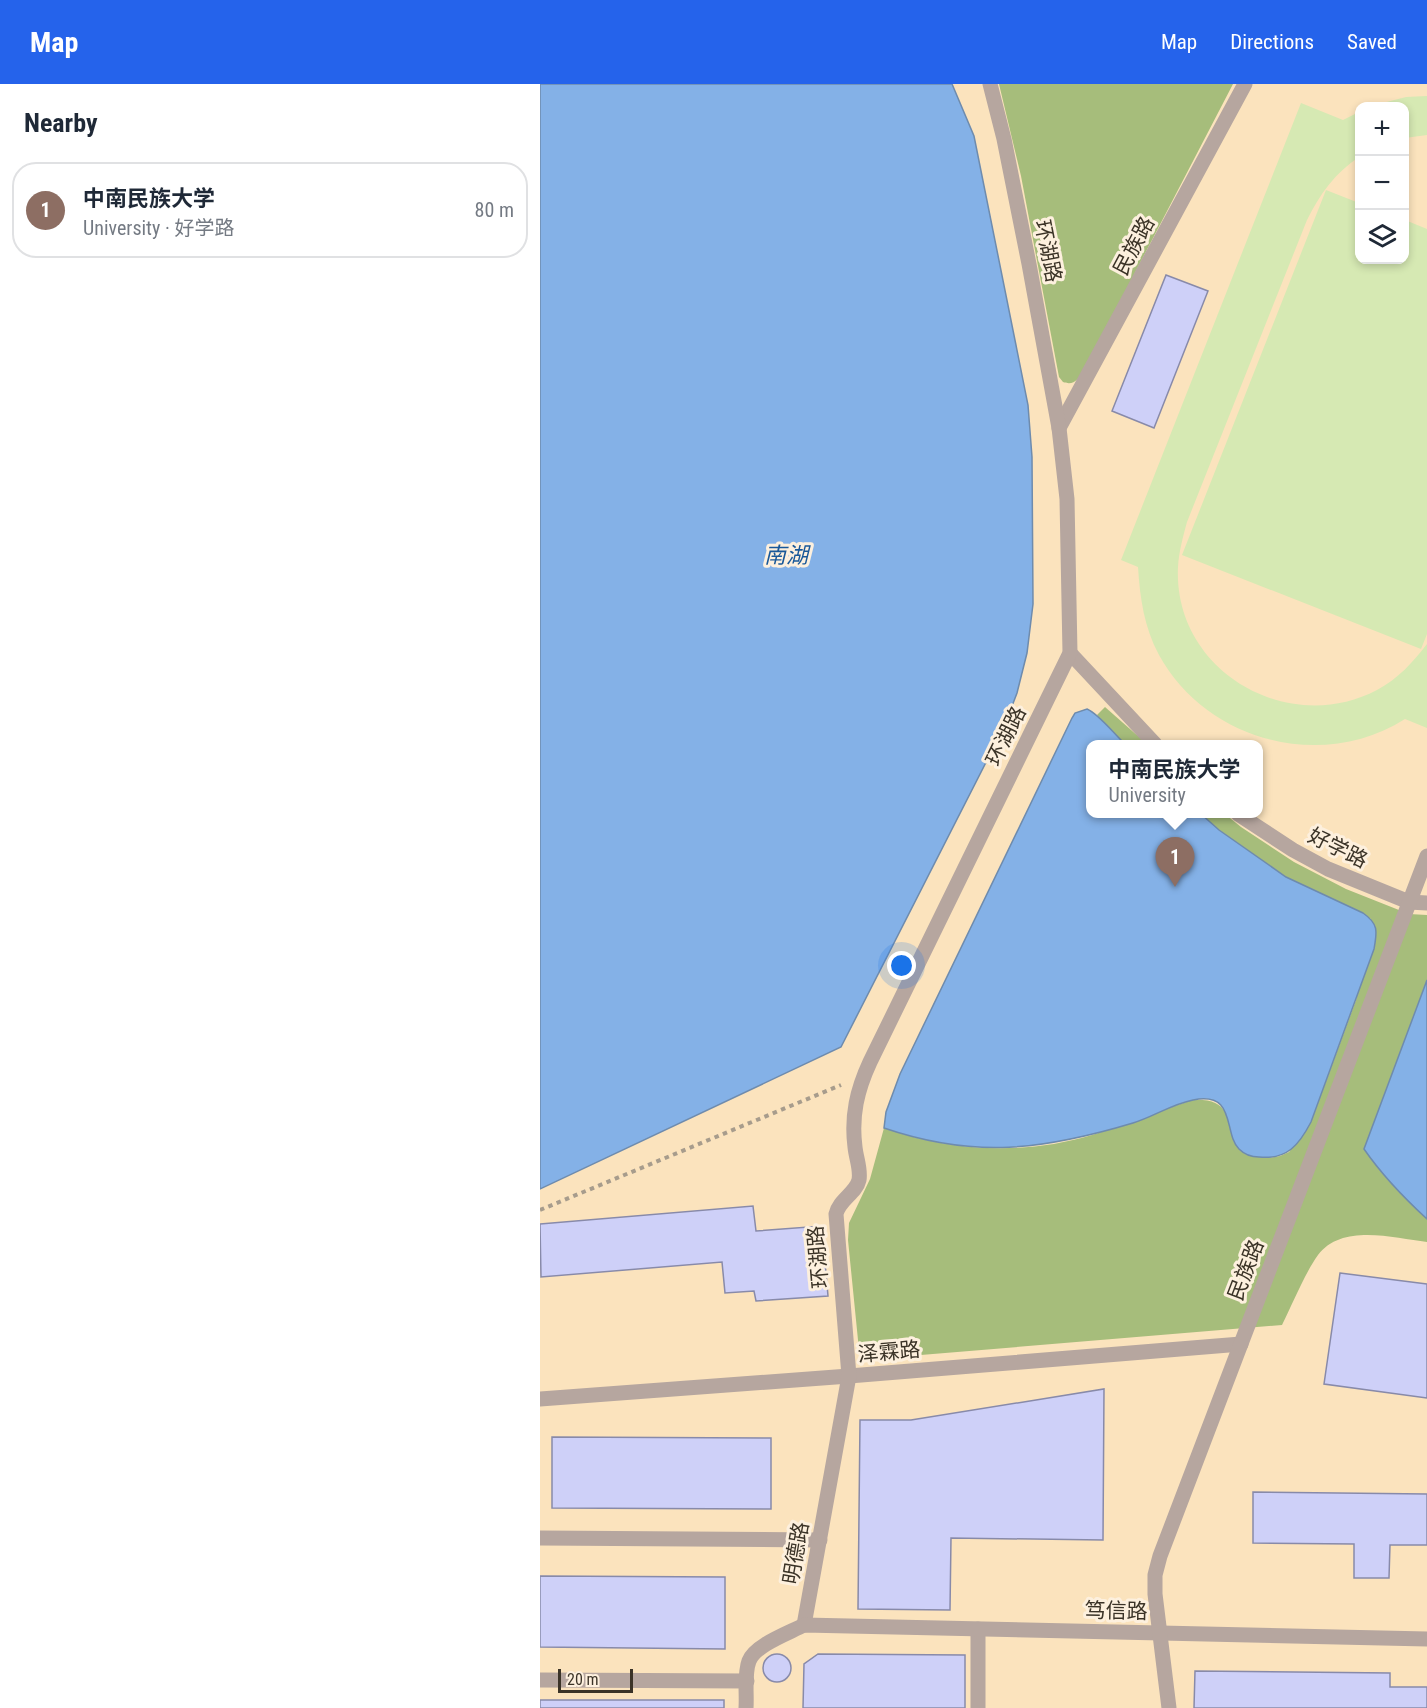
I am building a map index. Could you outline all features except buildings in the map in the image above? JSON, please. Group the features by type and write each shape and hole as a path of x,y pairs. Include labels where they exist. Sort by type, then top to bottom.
{"street":[{"name":"环湖路","path":"849,1376 836,1214 838,1206 856,1186 860,1177 855,1148 854,1121 860,1085 1070,653 1067,499 1059,428 1027,253 1004,139 990,84"},
{"name":"民族路","path":"1059,428 1245,84"},
{"path":"1070,653 1151,740"},
{"name":"好学路","path":"1245,818 1293,850 1328,869 1408,903 1427,903"},
{"name":"民族路","path":"1169,1708 1155,1594 1157,1565 1408,903 1422,882 1427,856"},
{"name":"泽霖路","path":"540,1399 1241,1344"},
{"name":"明德路","path":"804,1625 849,1376"},
{"path":"540,1538 820,1540"},
{"path":"746,1708 748,1664 754,1653 804,1625"},
{"name":"笃信路","path":"804,1625 1427,1639"},
{"path":"978,1629 978,1708"},
{"path":"540,1680 747,1681"}],"path":[{"path":"540,1210 823,1092 849,1083 860,1085"}],"shaded area":[{"path":"952,84 1427,84 1427,1708 540,1708 540,1189 841,1047 1004,727 1017,693 1033,604 1032,457 1028,405 974,136"}],"green space":[{"path":"999,84 1233,84 1084,371 1078,379 1070,383 1063,382 1059,377 1021,176"},
{"path":"1427,96 1427,135 1409,137 1409,102 1387,102 1406,97"},
{"path":"1301,103 1343,120 1355,114 1355,160 1329,185 1307,220 1187,522 1178,567 1181,604 1194,637 1215,664 1242,685 1274,699 1308,705 1343,702 1377,690 1392,681 1411,664 1427,644 1427,728 1405,719 1373,735 1338,743 1303,745 1268,739 1236,727 1206,709 1180,685 1159,655 1146,623 1138,567 1121,560"},
{"path":"1326,190 1355,201 1355,264 1409,264 1409,222 1427,229 1427,634 1421,649 1182,555"},
{"path":"1105,707 1142,740 1120,740 1097,715"},
{"path":"1206,818 1230,818 1294,862 1346,889 1409,914 1427,915 1427,980 1364,1149 1393,1186 1427,1219 1427,1242 1369,1235 1341,1239 1328,1245 1313,1262 1282,1325 860,1360 848,1240 849,1223 870,1179 884,1128 909,1136 961,1146 1013,1148 1039,1146 1092,1135 1192,1100 1204,1100 1213,1102 1224,1111 1231,1125 1236,1145 1268,1158 1289,1152 1311,1122 1356,1000 1371,919 1286,877"}],"water":[{"name":"南湖","path":"540,84 952,84 974,136 1028,405 1032,457 1033,604 1027,653 1017,693 1004,727 841,1047 540,1189"},
{"path":"1087,709 1102,720 1121,740 1086,740 1086,818 1206,818 1286,877 1363,913 1372,921 1376,929 1374,949 1311,1122 1297,1144 1285,1153 1269,1157 1248,1155 1243,1152 1234,1142 1223,1107 1207,1099 1185,1102 1140,1120 1100,1132 1039,1145 979,1147 949,1144 917,1138 884,1128 886,1112 900,1074 1075,713"},
{"path":"1427,980 1427,1219 1393,1186 1364,1149"}],"place":[{"name":"中南民族大学","path":"1175,887"}]}
